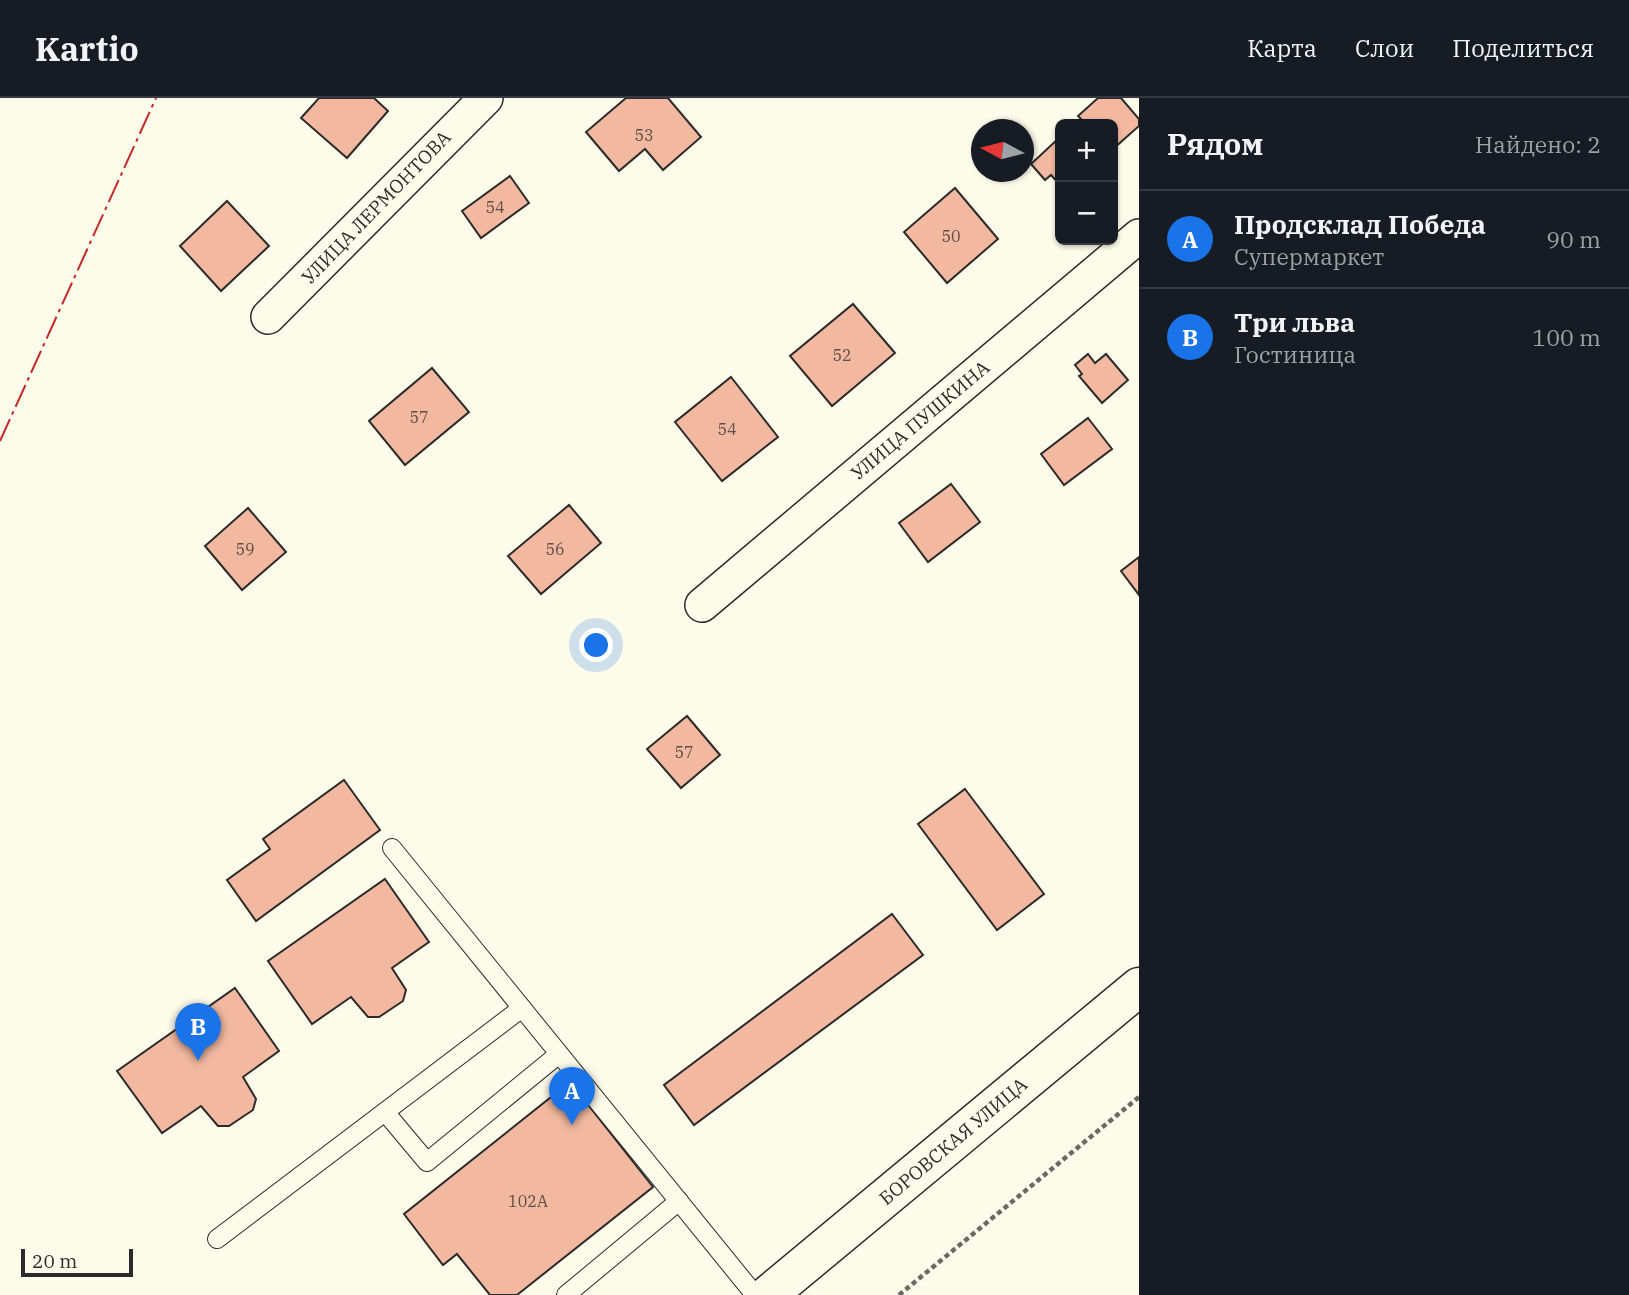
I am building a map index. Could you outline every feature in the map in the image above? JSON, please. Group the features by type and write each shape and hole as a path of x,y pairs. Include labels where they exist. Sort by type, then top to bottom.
{"main road":[{"name":"БОРОВСКАЯ УЛИЦА","path":"768,1295 1139,987"}],"street":[{"name":"УЛИЦА ЛЕРМОНТОВА","path":"268,317 474,101"},
{"name":"УЛИЦА ПУШКИНА","path":"702,604 1139,236"}],"lane":[{"path":"392,849 755,1295"},
{"path":"217,1239 522,1008"},
{"path":"385,1112 427,1162 559,1054"},
{"path":"566,1295 679,1201"}],"path":[{"path":"899,1295 1139,1097"}],"building":[{"path":"319,98 374,98 388,111 347,158 301,118"},
{"path":"626,98 668,98 701,137 663,170 645,149 619,171 586,132"},
{"path":"1098,98 1121,98 1139,119 1139,126 1118,145 1118,119 1081,119 1078,116"},
{"path":"1055,142 1055,179 1051,175 1045,180 1034,167 1034,161"},
{"path":"510,176 529,203 481,238 462,211"},
{"path":"955,188 998,239 947,283 904,232"},
{"path":"227,201 269,246 221,291 180,246"},
{"path":"853,304 895,353 832,406 790,356"},
{"path":"1088,354 1095,363 1106,354 1128,380 1102,403 1079,376 1082,374 1075,365"},
{"path":"432,368 469,412 405,465 369,421"},
{"path":"731,377 778,437 722,481 675,422"},
{"path":"1088,418 1112,449 1064,485 1041,454"},
{"path":"951,484 980,522 928,562 899,523"},
{"path":"569,505 601,543 541,594 508,556"},
{"path":"248,508 286,552 242,590 205,546"},
{"path":"1139,557 1139,595 1121,571"},
{"path":"687,716 720,755 681,788 647,749"},
{"path":"344,780 380,830 256,921 227,880 270,849 263,839"},
{"path":"965,789 1044,894 997,930 918,824"},
{"path":"385,879 429,942 392,968 406,990 403,1001 379,1017 368,1017 351,997 312,1024 268,961"},
{"path":"892,914 923,955 694,1125 664,1085"},
{"path":"235,988 279,1051 243,1077 256,1099 253,1110 229,1126 218,1126 201,1106 162,1133 117,1071"},
{"path":"570,1082 653,1187 517,1295 490,1295 457,1254 443,1265 404,1214"}],"power":[{"path":"0,441 156,98"}],"place":[{"name":"Три льва","path":"198,1061"},
{"name":"Продсклад Победа","path":"572,1125"}]}
